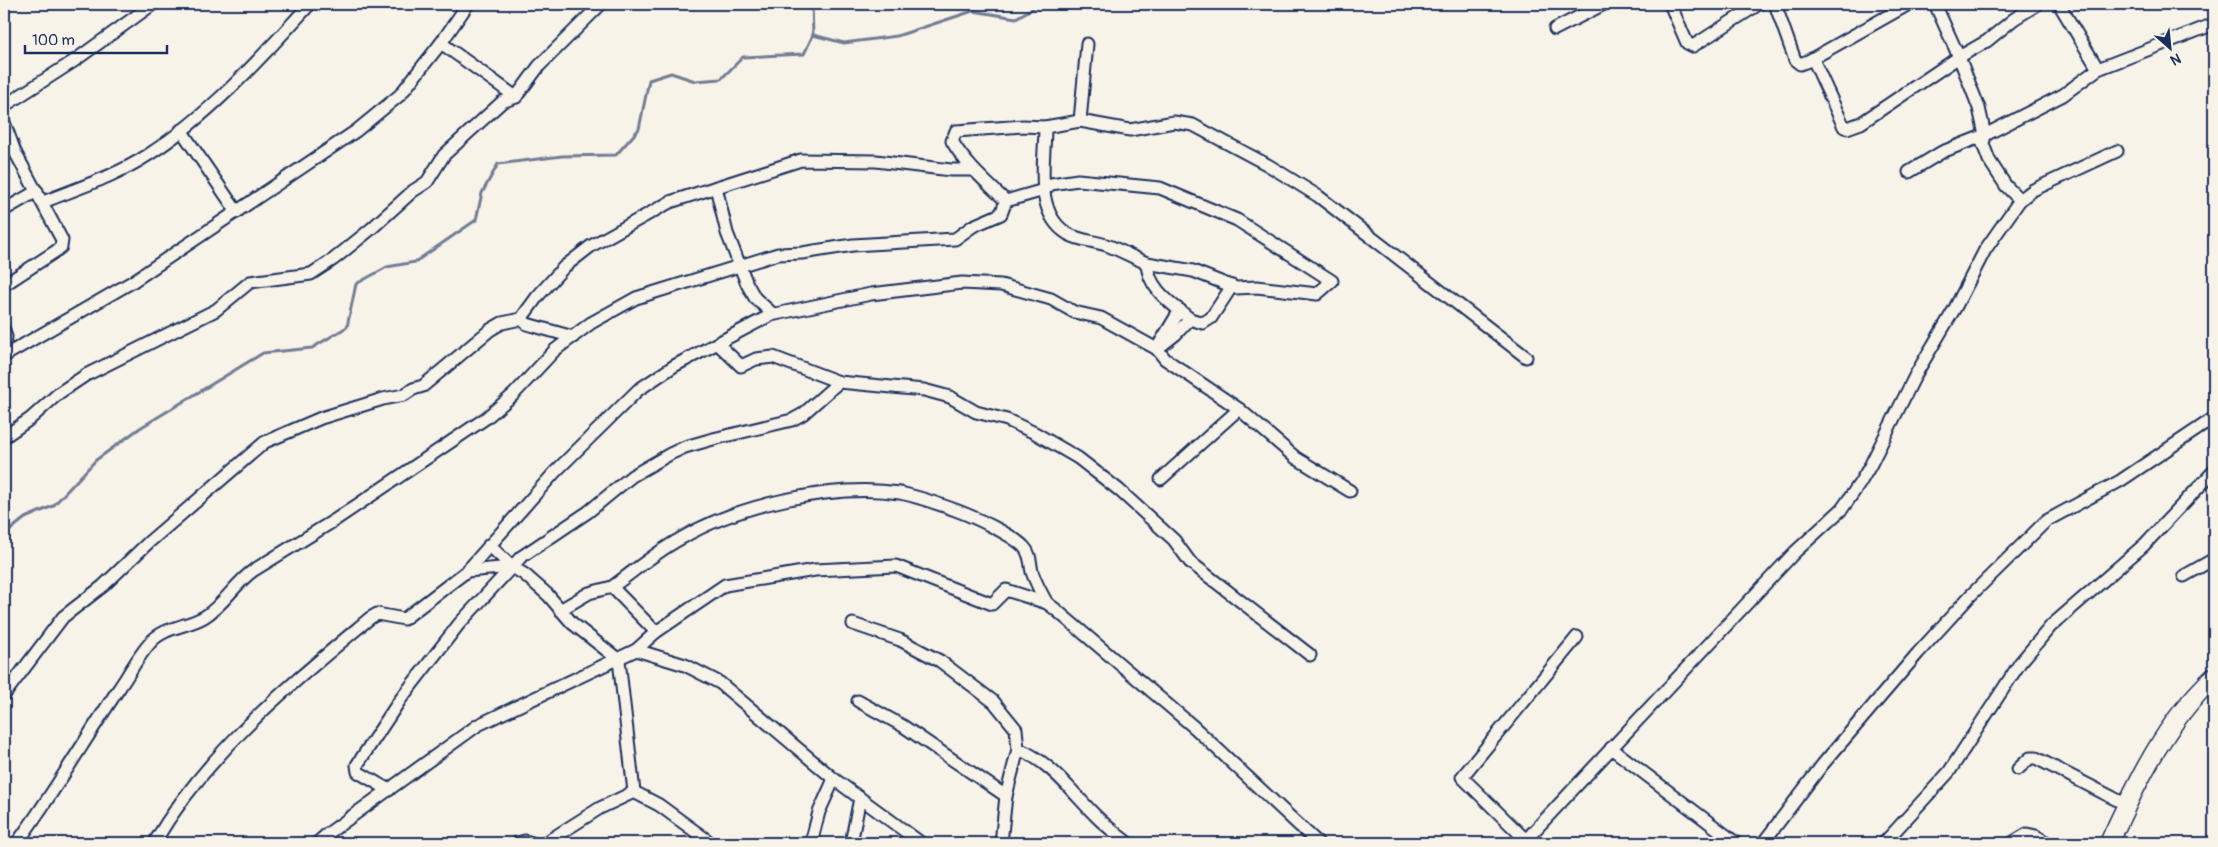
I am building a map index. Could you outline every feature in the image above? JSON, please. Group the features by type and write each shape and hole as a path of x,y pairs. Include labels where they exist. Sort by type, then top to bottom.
{"highway":[{"path":"2109,843 2145,767 2178,717 2198,692 2214,677"}],"street":[{"path":"4,106 74,61 153,4"},
{"path":"43,202 147,156 181,130 259,61 310,4"},
{"path":"4,355 132,282 356,131 400,95 441,43 468,4"},
{"path":"4,436 30,419 59,393 86,375 216,310 250,282 310,274 334,260 413,191 427,182 444,156 484,118 502,102 516,97 538,66 601,4"},
{"path":"1555,29 1604,4"},
{"path":"1670,4 1687,43 1693,46 1758,4"},
{"path":"1775,4 1795,60 1800,64 1813,59 1909,4"},
{"path":"1935,4 1979,108 1985,135 1983,144 1996,174 2020,200"},
{"path":"1813,59 1828,96 1844,127 1847,128 1862,123 1959,57 1987,41 2014,19 2038,4"},
{"path":"2059,4 2098,70"},
{"path":"1908,172 1942,152 1985,135 2063,94 2098,70 2214,24"},
{"path":"441,43 516,97"},
{"path":"1080,122 1087,44"},
{"path":"4,122 15,152 37,190 62,240 61,246 4,285"},
{"path":"1006,201 974,170 952,141 956,131 1023,126 1045,127 1080,122 1130,130 1174,122 1194,125 1218,137 1318,196 1526,356"},
{"path":"1006,201 1044,190 1051,184 1078,180 1160,188 1236,220 1332,281 1317,294 1232,286 1193,271 1138,261 1108,246 1069,234 1052,217 1045,203 1044,190 1045,127"},
{"path":"181,130 237,212"},
{"path":"1577,636 1462,777 1526,842 1611,748 1795,552 1842,509 1870,466 1916,374 1955,308 1985,250 2020,200 2034,190 2117,151"},
{"path":"4,695 62,617 104,586 149,542 265,442 321,418 383,399 404,395 413,389 424,386 490,330 502,323 521,319 537,297 564,268 591,246 670,202 801,160 876,162 951,170 974,170"},
{"path":"716,187 727,233 751,293 773,314"},
{"path":"4,210 37,190"},
{"path":"17,843 42,810 93,727 150,642 171,629 205,616 219,605 242,578 311,536 486,418 513,395 556,350 591,323 636,298 778,254 802,253 853,245 955,239 973,226 1001,214 1006,201"},
{"path":"1147,263 1147,273 1153,287 1190,318 1203,323 1211,318 1232,286"},
{"path":"154,843 170,817 217,756 275,697 370,618 377,614 404,619 468,572 555,472 638,390 674,366 773,314 881,293 962,283 1001,285 1050,299 1074,312 1101,318 1157,350 1164,359 1239,409 1296,458 1350,491"},
{"path":"1157,350 1180,310"},
{"path":"1157,350 1176,334 1190,318"},
{"path":"521,319 533,326 573,337"},
{"path":"4,330 6,337 4,355"},
{"path":"718,344 741,366 756,359 773,358 839,382 907,387 939,393 976,412 1007,420 1035,433 1078,458 1119,490 1174,540 1190,562 1310,655"},
{"path":"389,790 358,772 357,765 400,700 459,624 512,567 542,541 588,512 632,476 670,454 714,438 792,420 803,414 839,382"},
{"path":"1161,479 1239,409"},
{"path":"1763,843 1823,764 1918,653 1970,596 2046,522 2120,481 2214,418"},
{"path":"1884,843 1949,772 2020,664 2051,626 2144,545 2214,471"},
{"path":"560,610 589,593 612,587 680,539 762,505 808,496 868,490 900,493 930,500 976,518 1023,545 1029,556 1036,583 1046,603"},
{"path":"489,546 512,567 530,578 594,642 619,660 634,792"},
{"path":"2184,576 2214,559"},
{"path":"317,843 478,725 568,681 619,660 636,650 656,632 725,585 841,568 896,566 992,604 1006,590 1046,603 1194,728 1318,843"},
{"path":"468,572 512,567"},
{"path":"612,587 656,632"},
{"path":"853,624 900,640 940,661 974,686 1006,714 1016,729 1018,748 1006,796 1000,843"},
{"path":"636,650 685,666 720,683 834,779 921,843"},
{"path":"858,701 903,726 1006,796"},
{"path":"1018,748 1038,758 1052,770 1098,818 1128,843"},
{"path":"1611,748 1736,843"},
{"path":"2018,769 2030,758 2036,758 2126,805"},
{"path":"811,843 819,812 834,779"},
{"path":"634,792 659,805 707,842"},
{"path":"545,843 600,808 634,792"},
{"path":"851,843 860,798"},
{"path":"2012,843 2027,834 2036,836 2048,843"},
{"path":"517,843 525,841 532,843"}],"waterway":[{"path":"812,4 813,35"},
{"path":"4,535 25,518 53,506 96,460 140,428 263,353 312,348 347,327 356,284 387,267 415,262 476,220 482,193 498,164 562,156 616,155 639,129 649,80 671,73 695,81 721,79 743,57 804,54 813,35 844,43 897,36 973,11 1016,18 1040,4"}]}
